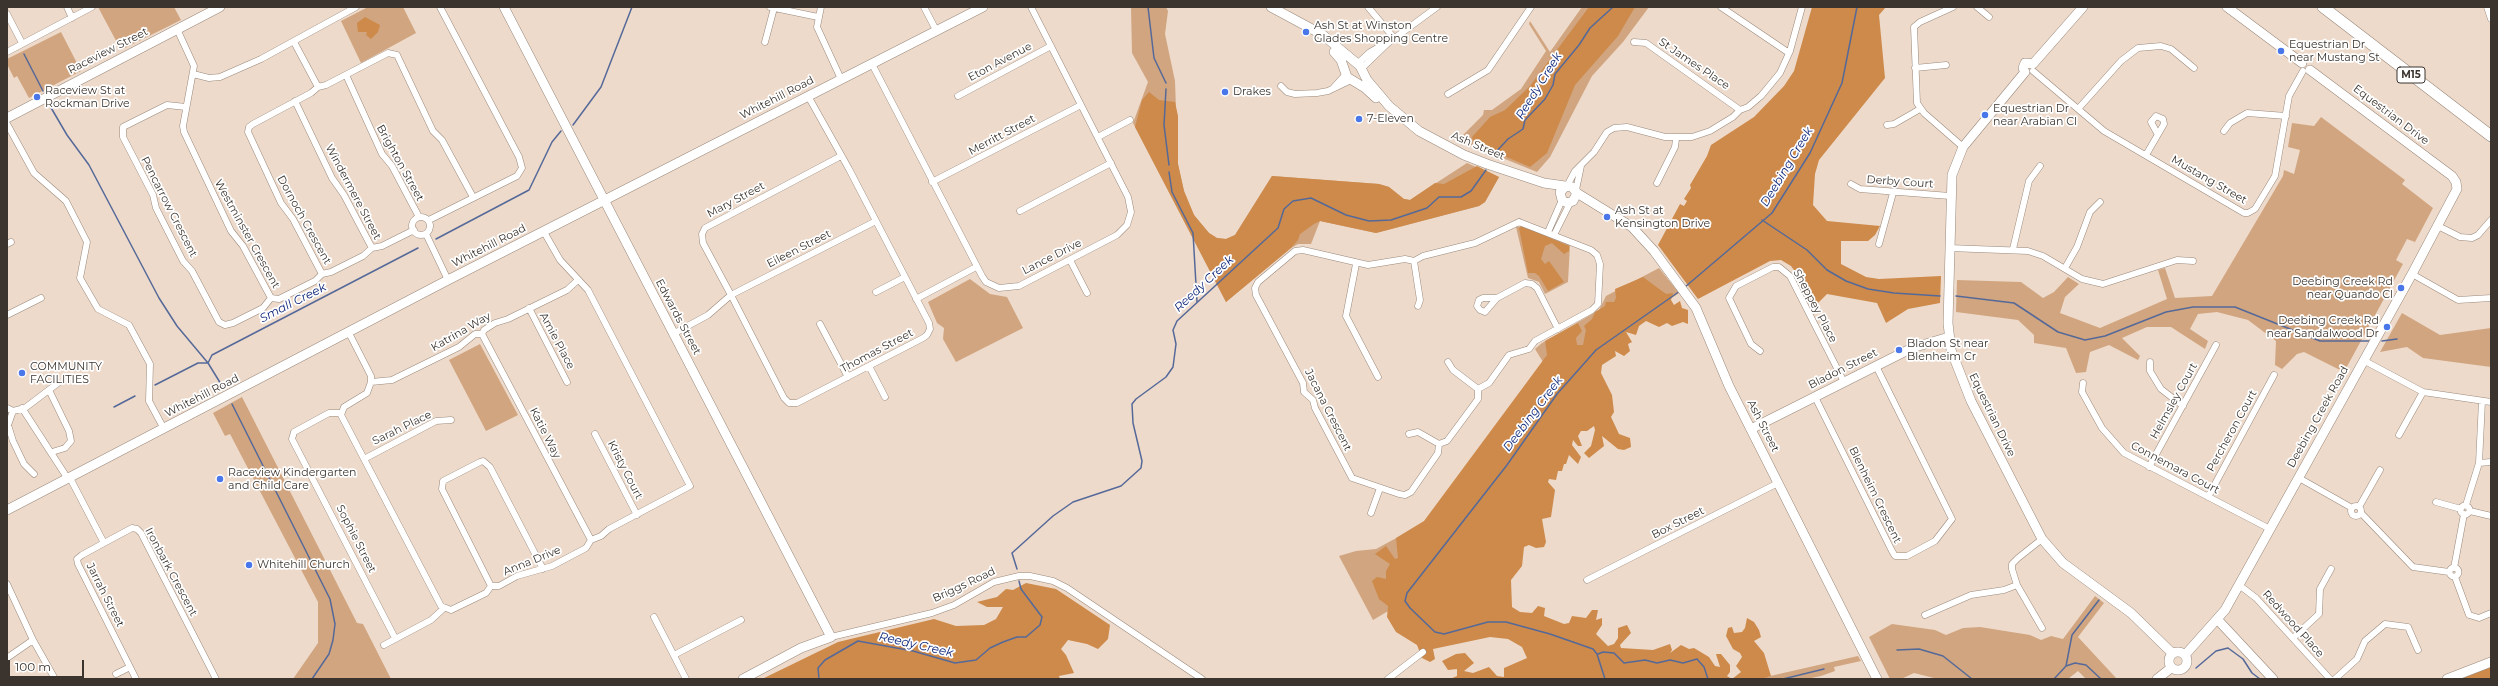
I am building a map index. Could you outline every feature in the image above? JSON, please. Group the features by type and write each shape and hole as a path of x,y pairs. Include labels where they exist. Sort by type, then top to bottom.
{"highway":[{"name":"M15","path":"2327,10 2366,36 2491,131"},
{"name":"M15","path":"2327,10 2491,136"}],"street":[{"path":"67,7 72,18"},
{"path":"7,52 92,7"},
{"name":"Raceview Street","path":"7,118 220,7"},
{"path":"193,74 209,78 220,77 294,42 318,26 356,7"},
{"path":"426,234 418,234 414,230 413,222 419,217 429,220 517,176 521,173 522,164 440,7"},
{"name":"Edwards Street","path":"504,7 831,637"},
{"path":"821,7 817,27 820,38 841,78"},
{"path":"924,7 936,30"},
{"name":"Whitehill Road","path":"7,510 349,333 448,280 841,78 872,64 983,7"},
{"name":"Lance Drive","path":"872,64 976,267 986,282 999,288 1005,289 1019,286 1117,235 1129,219 1131,212 1128,197 1031,7"},
{"name":"Ash Street","path":"1272,7 1323,35 1359,67 1389,106 1420,131"},
{"path":"1368,7 1394,38"},
{"path":"1282,86 1287,92 1295,94 1328,91 1349,76 1361,76 1359,67 1370,52 1388,43 1437,7"},
{"path":"1448,94 1488,70 1531,7"},
{"path":"1721,7 1789,53"},
{"path":"1569,194 1575,171 1594,152 1607,132 1614,128 1627,127 1676,139 1692,137 1710,131 1733,117 1740,110 1748,108 1773,83 1789,53 1802,7"},
{"path":"1953,7 1920,22 1914,27 1915,68 1920,109 1963,147"},
{"path":"1977,7 1989,17"},
{"name":"Equestrian Drive","path":"2083,7 1963,147 1952,175 1950,196 1949,337 1956,368 1962,383 2042,539 2063,563 2131,613 2172,653"},
{"name":"Equestrian Drive","path":"2227,7 2305,68 2452,176 2456,182"},
{"path":"2487,7 2491,19"},
{"path":"765,42 772,8 818,18"},
{"path":"7,14 22,43"},
{"name":"Ash Street","path":"1295,19 1331,48 1341,60 1349,76 1365,88 1392,116 1407,126 1420,131 1464,155 1528,178 1600,207 1632,227 1676,280 1702,319 1726,379 1877,679"},
{"name":"Westminster Crescent","path":"177,29 193,61 193,74 183,126 184,132 202,167 206,183 271,298 280,299 313,282 322,274 338,269 363,256 372,248 382,246 414,230"},
{"path":"294,42 318,87"},
{"name":"St James Place","path":"1634,42 1646,43 1740,110"},
{"name":"Eton Avenue","path":"958,96 1051,46"},
{"path":"2078,110 2121,61 2138,48 2161,46 2171,49 2194,68"},
{"name":"Dornoch Crescent","path":"322,274 293,219 281,203 248,132 249,127 253,124 311,93 318,87 326,85 388,53 397,55 433,131 442,140 473,197"},
{"path":"1915,68 1946,65"},
{"path":"1349,76 1348,66 1359,67"},
{"name":"Mustang Street","path":"2030,69 2104,131 2244,213 2248,213 2255,209 2274,176 2289,96 2305,68"},
{"name":"Brighton Street","path":"346,75 379,148 392,166 419,217"},
{"name":"Thomas Street","path":"731,295 786,402 797,404 932,333 929,323 876,221 808,96"},
{"name":"Windermere Street","path":"295,101 332,178 344,195 372,248"},
{"name":"Pencarrow Crescent","path":"186,107 167,105 123,127 123,137 153,195 156,208 183,260 192,271 219,322 225,325 233,323 263,308 271,298"},
{"name":"Merritt Street","path":"932,182 1081,105"},
{"path":"1887,125 1894,124 1920,109"},
{"path":"2224,131 2230,123 2247,113 2286,116"},
{"path":"1098,137 1130,120"},
{"path":"7,124 34,173 66,201 87,242 80,278 98,309 129,325 150,364 149,400 164,429"},
{"path":"2146,155 2157,133"},
{"path":"1657,183 1675,147 1676,139"},
{"name":"Mary Street","path":"731,295 703,243 702,234 706,228 841,156"},
{"path":"1020,211 1111,163"},
{"path":"1551,234 1581,166"},
{"path":"2013,249 2029,181 2040,166"},
{"name":"Deebing Creek Road","path":"2185,655 2225,610 2438,226 2457,189 2456,182"},
{"name":"Derby Court","path":"1851,184 1860,189 1893,193 1950,196"},
{"path":"1879,244 1893,193"},
{"path":"2065,268 2077,247 2090,212 2100,202"},
{"path":"426,234 430,226 429,220"},
{"path":"2438,226 2460,237 2472,238 2478,235 2491,220"},
{"name":"Eileen Street","path":"731,295 876,221"},
{"name":"Jacana Crescent","path":"1519,222 1551,234 1591,250 1598,255 1600,264 1598,304 1592,310 1535,341 1529,349 1509,355 1489,383 1478,389 1478,399 1447,441 1439,444 1438,453 1411,492 1405,495 1358,481 1349,473 1315,408 1313,400 1304,392 1303,383 1256,295 1255,288 1258,282 1295,251 1303,250 1356,264 1377,265 1405,259 1414,261 1423,256 1475,243 1519,222"},
{"name":"Anna Drive","path":"443,609 451,610 486,593 491,586 499,586 517,576 543,569 582,550 591,540 690,486 588,290 560,260 544,232"},
{"path":"426,234 448,280"},
{"path":"1949,248 2013,249 2043,256 2082,279 2103,284 2177,260 2193,261"},
{"path":"1070,260 1087,293"},
{"path":"1414,261 1420,300 1418,306"},
{"path":"1356,264 1346,316 1378,377"},
{"path":"916,299 976,267"},
{"name":"Sheppey Place","path":"1760,351 1751,344 1729,298 1736,286 1773,267 1779,267 1790,276 1844,382"},
{"path":"2412,274 2458,300 2491,298"},
{"path":"876,292 905,277"},
{"name":"Katrina Way","path":"371,382 392,380 459,347 475,334 482,334 484,330 495,323 567,290 578,280"},
{"path":"1497,298 1525,283 1532,284 1537,288 1558,328"},
{"path":"673,334 708,315 731,295"},
{"path":"7,315 41,298"},
{"name":"Amie Place","path":"529,308 568,382"},
{"path":"820,324 848,377"},
{"path":"349,333 371,376 371,382 367,393 347,404 341,413 443,609 431,620 384,645"},
{"name":"Katie Way","path":"482,334 591,540"},
{"name":"Bladon Street","path":"1751,429 1920,344 1949,337"},
{"name":"Helmsley Court","path":"2150,467 2216,345"},
{"path":"2363,360 2422,392 2491,402"},
{"path":"1448,362 1453,370 1478,389"},
{"path":"2150,362 2150,372 2161,389 2183,406"},
{"path":"869,366 885,397"},
{"name":"Blenheim Crescent","path":"1816,397 1892,551 1895,556 1902,558 1907,556 1935,541 1952,519 1876,366"},
{"name":"Percheron Court","path":"2208,497 2274,375"},
{"path":"34,474 24,464 10,442 8,425 10,409 22,408 58,383"},
{"name":"Connemara Court","path":"2083,383 2082,392 2102,428 2111,441 2124,453 2270,529"},
{"path":"49,390 69,431 71,440 65,448 52,452"},
{"path":"2399,435 2422,392"},
{"path":"2451,570 2465,510 2479,463 2482,401"},
{"path":"22,408 69,478 104,543"},
{"name":"Sophie Street","path":"341,413 329,413 294,432 292,439 395,638"},
{"name":"Sarah Place","path":"364,459 436,421 451,420"},
{"path":"1409,434 1418,432 1439,444"},
{"name":"Kristy Court","path":"596,434 637,515"},
{"path":"491,586 442,489 443,481 480,462 487,462 490,467 543,569"},
{"path":"2479,463 2491,462"},
{"path":"2299,478 2352,508 2354,515 2360,510 2380,470"},
{"name":"Box Street","path":"1587,580 1778,483"},
{"path":"1371,513 1380,488"},
{"path":"2436,502 2491,516"},
{"path":"2360,510 2413,568 2458,571 2455,576 2470,615 2479,618 2491,613"},
{"name":"Ironbark Crescent","path":"104,543 132,528 137,528 141,532 216,679"},
{"path":"2042,539 2012,564 2012,569 2018,585 2042,628"},
{"name":"Jarrah Street","path":"104,543 77,559 78,564 136,679"},
{"path":"2293,638 2319,614 2320,589 2331,569"},
{"name":"Briggs Road","path":"743,679 801,648 831,637 932,613 954,605 994,582 1014,577 1030,576 1052,581 1067,588 1202,679"},
{"path":"7,584 33,640 55,679"},
{"path":"1925,615 1971,595 2004,590 2018,585"},
{"name":"Redwood Place","path":"2239,585 2256,598 2330,679"},
{"path":"654,617 686,679"},
{"path":"2217,619 2273,679"},
{"path":"674,655 741,620"},
{"path":"2335,679 2355,662 2365,641 2385,624 2408,627 2418,650"},
{"path":"7,658 33,640"},
{"path":"2179,651 2185,655 2187,662 2185,667 2179,670 2171,668 2168,660 2172,653 2179,651"},
{"path":"1388,679 1423,652"},
{"path":"2447,679 2491,662"},
{"path":"116,674 130,667"},
{"path":"2157,679 2171,668"}],"shaded area":[{"path":"98,7 174,7 181,20 121,50"},
{"path":"368,7 403,7 416,33 361,63 341,21"},
{"path":"1131,7 1166,7 1168,11 1165,34 1175,81 1178,164 1184,191 1194,215 1209,233 1217,238 1226,239 1235,235 1272,176 1379,184 1389,187 1404,199 1410,200 1467,163 1499,177 1485,202 1479,206 1376,233 1320,221 1311,244 1298,244 1291,248 1226,302 1133,123 1148,82 1132,53"},
{"path":"1582,7 1649,7 1623,42 1592,76 1550,157 1537,172 1458,140 1483,115 1484,110 1492,110 1521,89 1546,51 1529,24 1530,21 1550,52"},
{"path":"1589,7 1635,7 1618,36 1575,85 1547,153 1530,167 1474,143 1472,137 1490,117 1505,110 1530,86"},
{"path":"1812,7 1886,7 1879,15 1885,78 1819,160 1815,174 1813,205 1827,221 1880,226 1875,235 1868,241 1841,241 1841,264 1866,277 1879,279 1941,276 1940,303 1908,309 1886,323 1877,303 1827,294 1814,307 1796,273 1791,266 1781,260 1770,261 1698,299 1658,245 1680,204 1684,206 1687,201 1684,199 1691,188 1690,185 1707,156 1711,145 1754,117 1784,86 1794,71"},
{"path":"365,17 380,25 378,32 371,39 366,35 367,32 358,32 357,23"},
{"path":"61,32 81,71 29,98 17,76 14,78 7,64 7,59"},
{"path":"1149,92 1159,100 1175,102 1178,116 1178,164 1184,191 1194,215 1209,233 1217,238 1226,239 1235,235 1272,176 1379,184 1389,187 1404,199 1410,200 1435,183 1444,184 1477,166 1499,177 1485,202 1479,206 1376,233 1320,221 1300,234 1298,240 1291,248 1226,302 1135,127 1142,100"},
{"path":"2321,117 2405,180 2402,184 2433,208 2415,242 2407,239 2396,260 2403,264 2344,372 2304,352 2297,354 2282,369 2275,365 2276,341 2248,320 2217,312 2198,314 2190,329 2208,341 2205,349 2171,327 2147,327 2122,338 2140,356 2138,360 2109,345 2090,352 2086,372 2076,373 2066,348 2034,343 2034,335 2018,320 1956,312 1957,280 2021,282 2043,298 2054,292 2068,277 2079,284 2065,297 2060,313 2100,328 2167,299 2158,270 2165,268 2175,298 2212,296 2283,176 2284,170 2294,174 2300,150 2288,147 2292,123 2314,126"},
{"path":"1522,226 1570,245 1568,282 1545,294 1539,282 1528,278 1516,227"},
{"path":"1522,226 1569,246 1569,251 1564,254 1552,243 1545,246 1541,259 1545,264 1549,261 1564,282 1548,291 1539,276 1535,273 1528,273 1519,228"},
{"path":"1659,268 1679,293 1596,350 1405,601 1373,620 1339,556 1356,551 1376,549 1424,523 1543,362 1535,349 1542,343 1599,310 1606,296"},
{"path":"1643,277 1666,294 1673,293 1671,300 1674,305 1680,301 1682,308 1688,310 1688,324 1683,322 1672,326 1667,323 1659,327 1646,321 1639,326 1636,335 1626,332 1632,342 1628,344 1630,351 1624,356 1615,351 1616,356 1602,365 1601,373 1612,395 1614,412 1611,417 1619,434 1630,438 1631,447 1624,450 1618,449 1602,436 1604,446 1589,458 1584,453 1591,446 1595,430 1594,426 1587,431 1581,431 1578,436 1582,446 1578,446 1573,440 1572,445 1581,457 1578,464 1569,455 1562,471 1558,471 1556,480 1549,479 1548,482 1555,490 1551,517 1542,519 1546,542 1544,547 1536,548 1529,545 1524,547 1522,566 1511,580 1512,607 1520,612 1532,613 1538,606 1545,608 1544,616 1564,624 1569,623 1572,616 1586,618 1592,610 1598,610 1596,620 1602,618 1602,625 1596,634 1608,646 1614,644 1618,638 1618,628 1627,625 1631,633 1620,645 1621,648 1653,650 1670,644 1672,650 1670,653 1681,645 1689,649 1694,648 1709,657 1715,666 1720,667 1716,654 1721,654 1730,665 1730,672 1727,676 1732,679 1450,679 1457,676 1457,669 1448,670 1442,661 1456,654 1465,653 1474,663 1464,671 1473,673 1489,667 1497,676 1504,677 1504,668 1527,658 1522,647 1508,639 1490,637 1433,649 1435,659 1430,662 1422,658 1417,645 1396,632 1387,617 1388,606 1379,599 1372,581 1377,577 1386,579 1386,571 1390,564 1375,554 1386,546 1395,559 1398,558 1396,538 1424,521 1547,355 1545,341 1578,323 1582,331 1576,338 1577,345 1583,345 1586,330 1584,326 1592,319 1595,312 1605,306 1606,302 1614,302 1616,298 1615,289"},
{"path":"970,279 990,294 1007,297 1023,328 956,362 943,339 944,328 937,323 928,302"},
{"path":"2402,313 2440,335 2491,328 2491,367 2423,358 2407,347 2380,352"},
{"path":"480,344 518,415 486,431 449,360"},
{"path":"242,397 357,623 363,624 391,679 293,679 318,643 318,602 230,434 225,436 213,413"},
{"path":"1026,583 1056,589 1110,625 1108,639 1098,649 1087,644 1068,640 1061,649 1066,655 1074,673 1059,676 1060,679 762,679 838,642 934,619 956,626 984,625 996,619 1003,607 987,607 977,602 997,597 1006,589 1013,590"},
{"path":"2095,596 2104,603 2078,637 2117,679 2086,679 2078,671 2068,679 1938,679 1914,673 1901,679 1890,679 1869,637 1892,624 1935,630 1946,635 1963,628 1980,627 2030,635 2041,640 2051,636 2063,639"},
{"path":"1747,618 1754,622 1759,630 1761,637 1754,641 1764,653 1771,676 1761,679 1732,679 1741,672 1736,666 1742,657 1740,653 1733,649 1726,636 1728,628 1732,627 1734,633 1742,632 1745,628"},
{"path":"1858,656 1861,661 1834,667 1835,671 1821,676 1807,679 1757,679"},
{"path":"2491,667 2491,679 2460,679"}],"waterway":[{"name":"Small Creek","path":"573,125 601,87 632,7"},
{"path":"1148,7 1154,58 1166,83"},
{"name":"Reedy Creek","path":"1494,154 1508,139 1523,129 1525,120 1545,99 1553,85 1555,74 1579,45 1590,28 1613,7"},
{"name":"Deebing Creek","path":"1685,287 1772,213 1810,153 1842,83 1857,7"},
{"path":"24,54 43,91"},
{"path":"1166,89 1164,125 1169,165"},
{"path":"50,106 67,135 89,165 159,298 177,326 208,363"},
{"name":"Small Creek","path":"436,239 529,190 552,142 561,131"},
{"name":"Reedy Creek","path":"1017,569 1012,553 1053,516 1073,502 1121,486 1141,468 1142,461 1133,423 1132,404 1136,399 1166,377 1173,367 1176,344 1173,330 1177,321 1278,228 1284,209 1293,201 1311,198 1346,215 1369,221 1391,220 1427,208 1439,197 1461,197 1471,191 1486,170"},
{"path":"1169,172 1172,192 1193,233 1197,302"},
{"path":"1762,220 1807,250 1827,270 1846,281 1868,289 1894,293 1940,296"},
{"name":"Small Creek","path":"224,389 208,363 212,355 418,248"},
{"name":"Deebing Creek","path":"1605,679 1597,654 1593,649 1550,634 1506,622 1488,622 1444,634 1435,632 1410,608 1405,601 1407,593 1507,465 1557,394 1596,350 1680,291"},
{"path":"1956,296 2014,303 2058,332 2085,340 2105,336 2166,312 2193,307 2235,307 2320,341 2370,341"},
{"path":"2382,341 2397,339"},
{"path":"155,385 198,363 208,363"},
{"path":"114,407 135,396"},
{"name":"Small Creek","path":"232,404 330,599 335,624 333,640 329,654 312,679"},
{"name":"Reedy Creek","path":"819,679 818,668 825,660 858,641 913,651 955,663 976,660 990,648 1003,642 1017,637 1026,637 1040,625 1042,617 1021,589 1019,581"},
{"path":"2066,666 2072,635 2099,600"},
{"path":"2196,668 2216,651 2228,648 2243,659 2252,673 2260,679"},
{"path":"1897,650 1919,649 1943,656 1972,679"},
{"path":"1598,654 1603,652 1614,653 1624,663 1645,660 1657,663 1670,660 1683,663 1697,659 1704,667 1708,679"},
{"path":"2054,679 2066,666 2075,663 2086,665 2101,679"},
{"path":"1783,679 1824,669"}],"place":[{"name":"Ash St at Winston Glades Shopping Centre","path":"1306,32"},
{"name":"Equestrian Dr near Mustang St","path":"2281,51"},
{"name":"Drakes","path":"1225,92"},
{"name":"Raceview St at Rockman Drive","path":"37,97"},
{"name":"Equestrian Dr near Arabian Cl","path":"1985,115"},
{"name":"7-Eleven","path":"1359,119"},
{"name":"Ash St at Kensington Drive","path":"1607,217"},
{"name":"Deebing Creek Rd near Quando Cl","path":"2401,288"},
{"name":"Deebing Creek Rd near Sandalwood Dr","path":"2387,327"},
{"name":"Bladon St near Blenheim Cr","path":"1899,350"},
{"name":"COMMUNITY FACILITIES","path":"22,373"},
{"name":"Raceview Kindergarten and Child Care","path":"220,479"},
{"name":"Whitehill Church","path":"249,565"}]}
